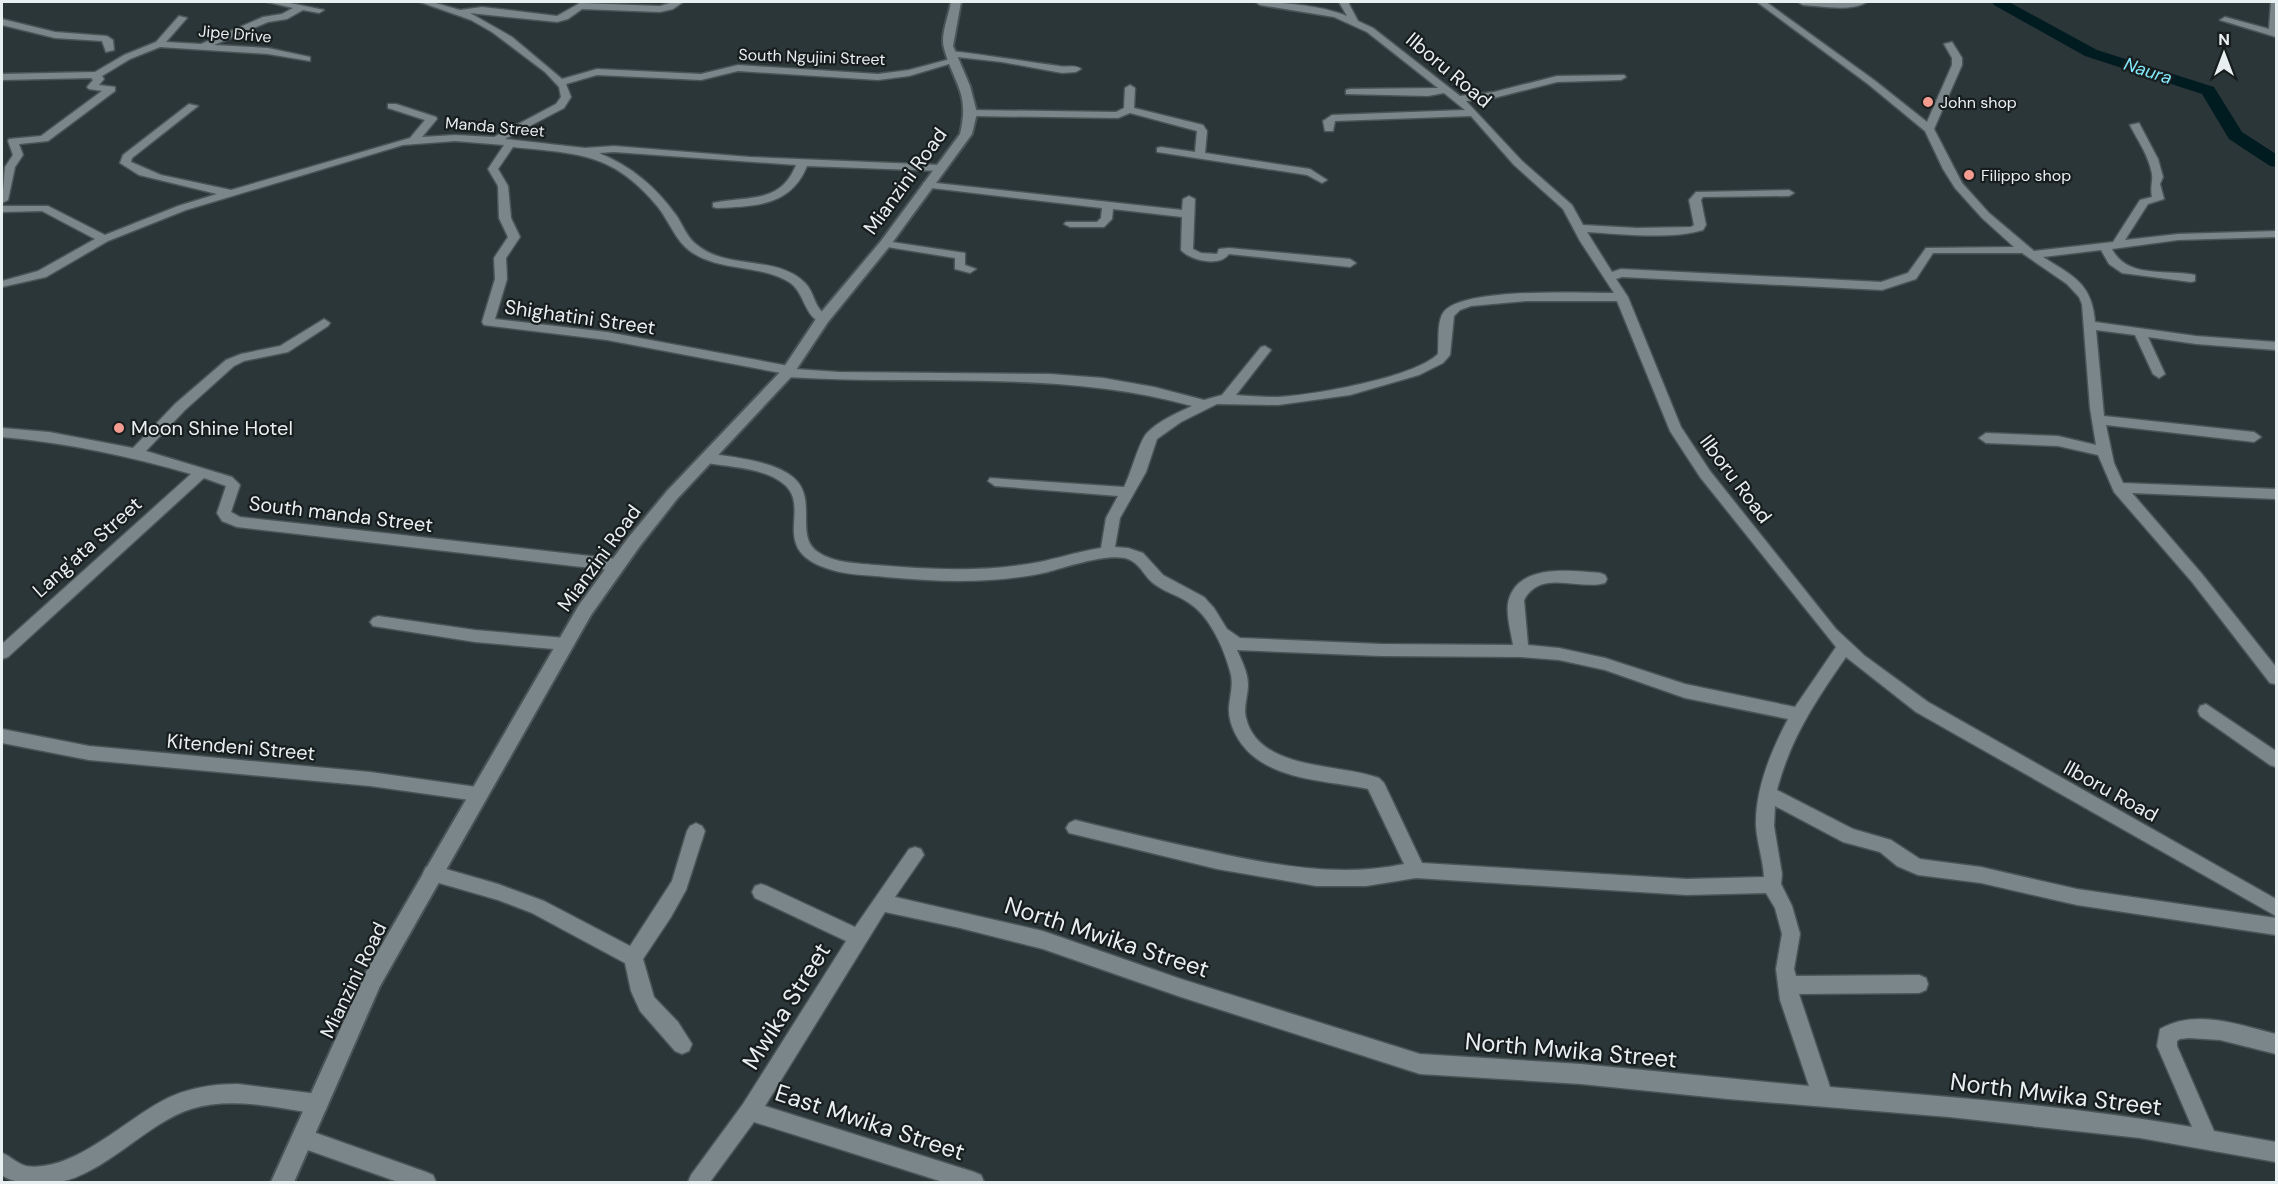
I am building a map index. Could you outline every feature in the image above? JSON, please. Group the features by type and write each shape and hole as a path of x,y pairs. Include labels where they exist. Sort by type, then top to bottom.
{"street":[{"path":"272,2 319,10"},
{"path":"425,2 439,9 458,12 477,19 509,38 561,82 567,92 565,101 560,106 496,140"},
{"path":"458,12 482,10 558,19 565,18 580,6 660,9 678,2"},
{"path":"956,2 948,34 948,46 969,99 971,113 1036,112 1112,115 1129,110 1198,127 1202,131 1200,155"},
{"name":"Ilboru Road","path":"1260,2 1320,11 1354,21 1370,30 1474,113 1518,163 1568,207 1622,297 1675,428 1700,466 1796,591 1859,660 1922,707 2277,908"},
{"path":"1344,2 1354,21"},
{"path":"1761,2 1871,82 1929,129 1934,135 1945,164 1964,193 2028,252 2083,293 2088,304 2098,420 2103,452 2110,473 2119,488 2197,578 2277,678"},
{"path":"1803,2 1862,2"},
{"path":"2225,20 2275,33 2276,2"},
{"path":"202,46 266,19 284,17 302,7"},
{"path":"2,77 94,76 127,57 159,44 182,18"},
{"path":"2,22 55,35 104,38 108,40 109,50"},
{"name":"Jipe Drive","path":"159,44 268,51 307,59"},
{"path":"1929,129 1957,65 1957,57 1949,44"},
{"path":"953,57 1002,59 1062,70 1076,69"},
{"name":"South Ngujini Street","path":"561,82 597,72 701,77 738,68 885,76 909,73 953,57"},
{"path":"2,200 10,167 18,155 13,141 44,139 111,89 91,86 99,79 94,76"},
{"path":"1458,99 1494,95 1557,79 1621,77"},
{"path":"1129,110 1130,88"},
{"path":"1350,92 1428,93 1445,90"},
{"path":"193,106 127,157 125,163 129,167 147,173 233,194"},
{"path":"392,106 432,119 414,141"},
{"name":"Mianzini Road","path":"282,1182 373,979 565,644 617,565 672,495 788,371 823,319 885,244 927,185 958,147 966,134 971,113"},
{"path":"1329,129 1328,121 1332,118 1474,113"},
{"path":"2135,125 2153,159 2158,177 2155,184 2158,199 2144,202 2111,245 2113,262 2126,271 2191,278"},
{"name":"Manda Street","path":"2,284 53,270 104,239 182,208 233,194 380,146 414,141 455,138 496,140 510,144 585,151 614,149 750,160 941,168"},
{"name":"Shighatini Street","path":"510,144 493,169 503,186 505,218 514,237 500,258 501,279 488,322 607,336 788,371"},
{"path":"1161,150 1310,172 1322,180"},
{"path":"585,151 628,171 641,182 672,219 693,249 730,263 761,267 792,279 802,286 810,306 823,319"},
{"path":"717,205 749,202 776,194 791,186 803,162"},
{"path":"927,185 1186,214"},
{"path":"1580,228 1637,231 1692,230 1699,228 1700,225 1695,200 1697,195 1789,193"},
{"path":"1189,199 1186,214 1190,233 1187,250 1194,256 1218,258 1222,256 1223,251 1229,251 1350,263"},
{"path":"1071,224 1100,225 1106,219 1108,205"},
{"path":"2,209 44,208 104,239"},
{"path":"1610,277 1621,273 1882,286 1912,276 1930,250 2028,252 2178,237 2277,234"},
{"path":"885,244 961,255 959,267 970,269"},
{"path":"1107,554 1113,518 1139,472 1151,437 1176,419 1204,405 1226,399 1278,401 1320,396 1381,383 1414,372 1439,360 1444,355 1448,315 1456,307 1469,302 1527,297 1622,297"},
{"path":"136,453 180,407 230,363 241,358 284,349 324,323"},
{"path":"2089,326 2277,346"},
{"path":"2140,333 2159,374"},
{"path":"1226,399 1265,350"},
{"path":"788,371 1095,382 1164,392 1204,405"},
{"path":"2098,420 2254,437"},
{"name":"South manda Street","path":"2,432 49,437 136,453 227,480 232,484 224,513 237,522 617,565"},
{"path":"1986,438 2058,441 2103,452"},
{"path":"707,458 756,468 790,481 797,494 800,543 805,551 827,563 851,568 951,576 1016,572 1107,554 1136,555 1158,579 1203,604 1225,639 1240,676 1236,710 1238,720 1250,742 1275,760 1293,768 1373,783 1378,788 1416,870"},
{"name":"Lang'ata Street","path":"2,653 201,472"},
{"path":"994,481 1128,492"},
{"path":"2119,488 2277,494"},
{"path":"1521,651 1516,600 1518,593 1532,582 1551,577 1600,579"},
{"path":"378,622 494,638 565,644"},
{"path":"1225,639 1239,644 1381,650 1521,651 1580,657 1685,691 1801,715"},
{"path":"1823,1096 1801,1036 1787,985 1785,969 1791,934 1783,906 1771,884 1773,876 1765,829 1768,794 1778,754 1816,688 1845,646"},
{"path":"2206,711 2277,760"},
{"name":"Kitendeni Street","path":"2,735 89,753 370,779 477,794"},
{"path":"1768,794 1849,836 1886,846 1903,860 1918,867 1981,874 2077,897 2277,927"},
{"path":"1075,828 1147,846 1303,877 1371,879 1416,870 1687,886 1771,884"},
{"path":"682,1044 647,1004 633,957 665,911 680,884 696,831"},
{"name":"Mwika Street","path":"698,1182 750,1111 881,903 915,855"},
{"path":"432,873 498,892 538,908 633,957"},
{"path":"761,892 859,938"},
{"name":"North Mwika Street","path":"881,903 960,919 1044,940 1192,992 1420,1064 1560,1072 1728,1089 1949,1107 2092,1122 2277,1152"},
{"path":"1787,985 1919,984"},
{"path":"2208,1141 2167,1046 2167,1036 2172,1031 2198,1028 2277,1044"},
{"path":"2,1163 25,1176 43,1177 61,1174 78,1167 166,1108 193,1098 223,1094 265,1096 318,1104"},
{"name":"East Mwika Street","path":"750,1111 974,1182"},
{"path":"302,1138 426,1182"}],"waterway":[{"name":"Naura","path":"1999,2 2091,53 2208,91 2235,135 2276,162"}],"place":[{"name":"John shop","path":"1928,102"},
{"name":"Filippo shop","path":"1969,175"},
{"name":"Moon Shine Hotel","path":"119,428"}]}
